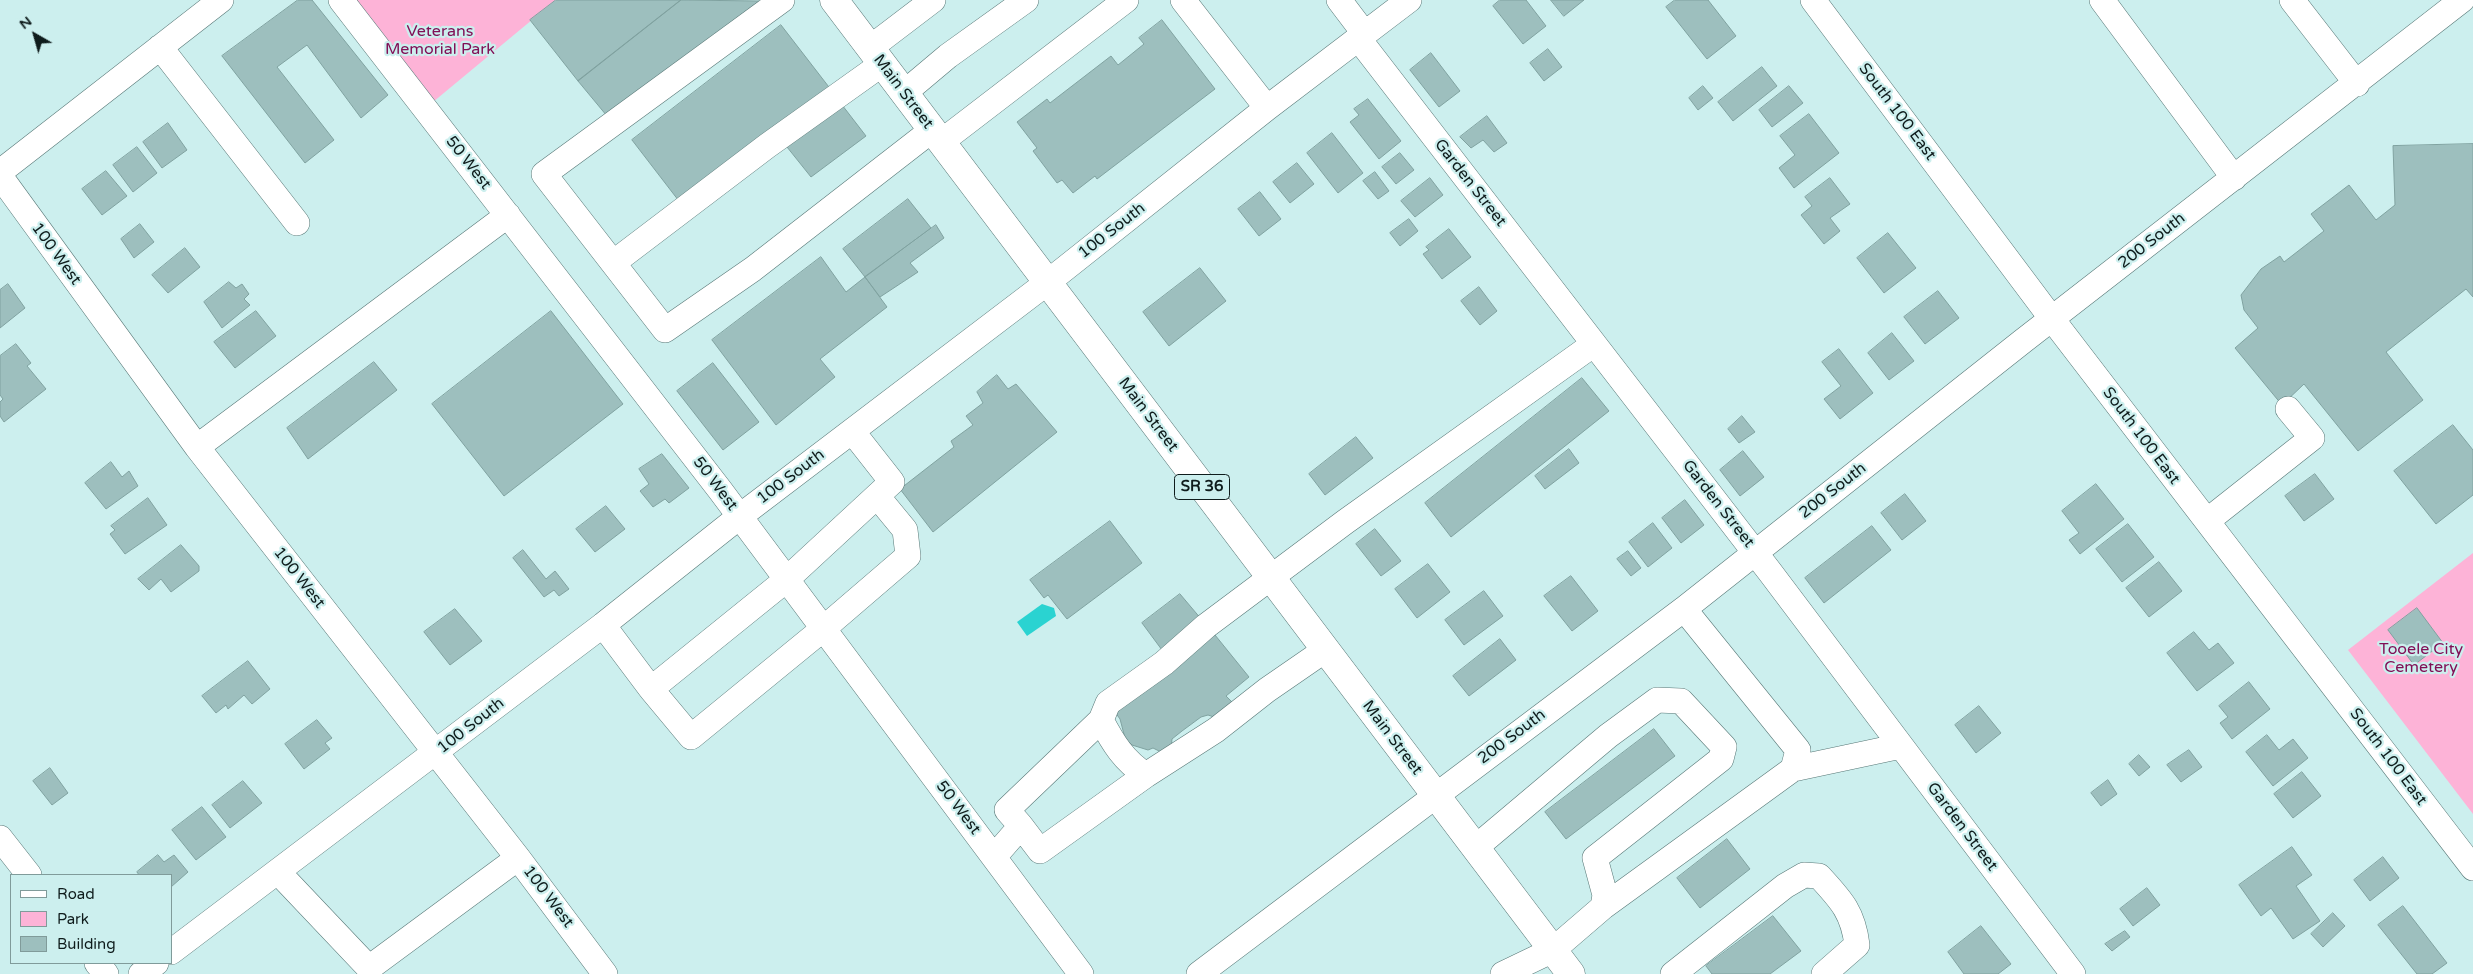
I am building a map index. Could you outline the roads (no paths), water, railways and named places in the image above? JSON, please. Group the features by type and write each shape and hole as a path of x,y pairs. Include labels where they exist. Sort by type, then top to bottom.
{"highway":[{"name":"Main Street","path":"834,0 1571,974"}],"street":[{"path":"0,172 220,0"},
{"name":"50 West","path":"342,0 739,517 1081,974"},
{"path":"782,0 544,174 665,330 1126,0"},
{"path":"613,263 767,146 876,56 933,0"},
{"path":"904,93 948,56 1026,0"},
{"path":"1183,0 1267,108"},
{"name":"Garden Street","path":"1339,0 1361,35 1594,344 1755,552 2073,974"},
{"name":"South 100 East","path":"1813,0 2052,319 2473,868"},
{"path":"2102,0 2234,178"},
{"path":"2292,0 2357,84"},
{"name":"200 South","path":"1199,974 1435,794 1684,608 2052,319 2357,84 2462,0"},
{"name":"100 South","path":"172,951 436,753 603,625 739,517 1048,282 1404,1"},
{"path":"160,47 297,223"},
{"name":"100 West","path":"0,176 197,447 518,858 605,974"},
{"path":"197,447 508,215"},
{"path":"1326,650 1267,690 1216,730 1146,775 1040,851 1007,810 1101,720 1108,703 1164,663 1206,626 1272,579 1345,522 1594,344"},
{"path":"2206,521 2312,438 2288,409"},
{"path":"651,689 786,580 892,482 852,431"},
{"path":"603,625 691,738 908,556 905,530 877,496"},
{"path":"1684,608 1798,750 1793,769"},
{"path":"1475,848 1608,736 1657,700 1681,701 1724,747 1721,759 1595,858 1605,895 1603,907"},
{"path":"1101,720 1114,745 1130,765 1146,775"},
{"path":"1503,974 1553,950 1603,907 1793,769 1901,746"},
{"path":"994,857 1021,826"},
{"path":"0,838 28,874"},
{"path":"278,872 369,968 518,858"},
{"path":"1673,974 1785,886 1804,875 1819,876 1838,896 1854,923 1857,945 1824,974"},
{"path":"98,964 106,974"},
{"path":"141,974 155,964"}],"water":[{"path":"1042,604 1054,608 1056,616 1027,636 1017,622"}],"park label":[{"name":"Veterans Memorial Park","path":"440,41"},
{"name":"Tooele City Cemetery","path":"2421,659"}]}
